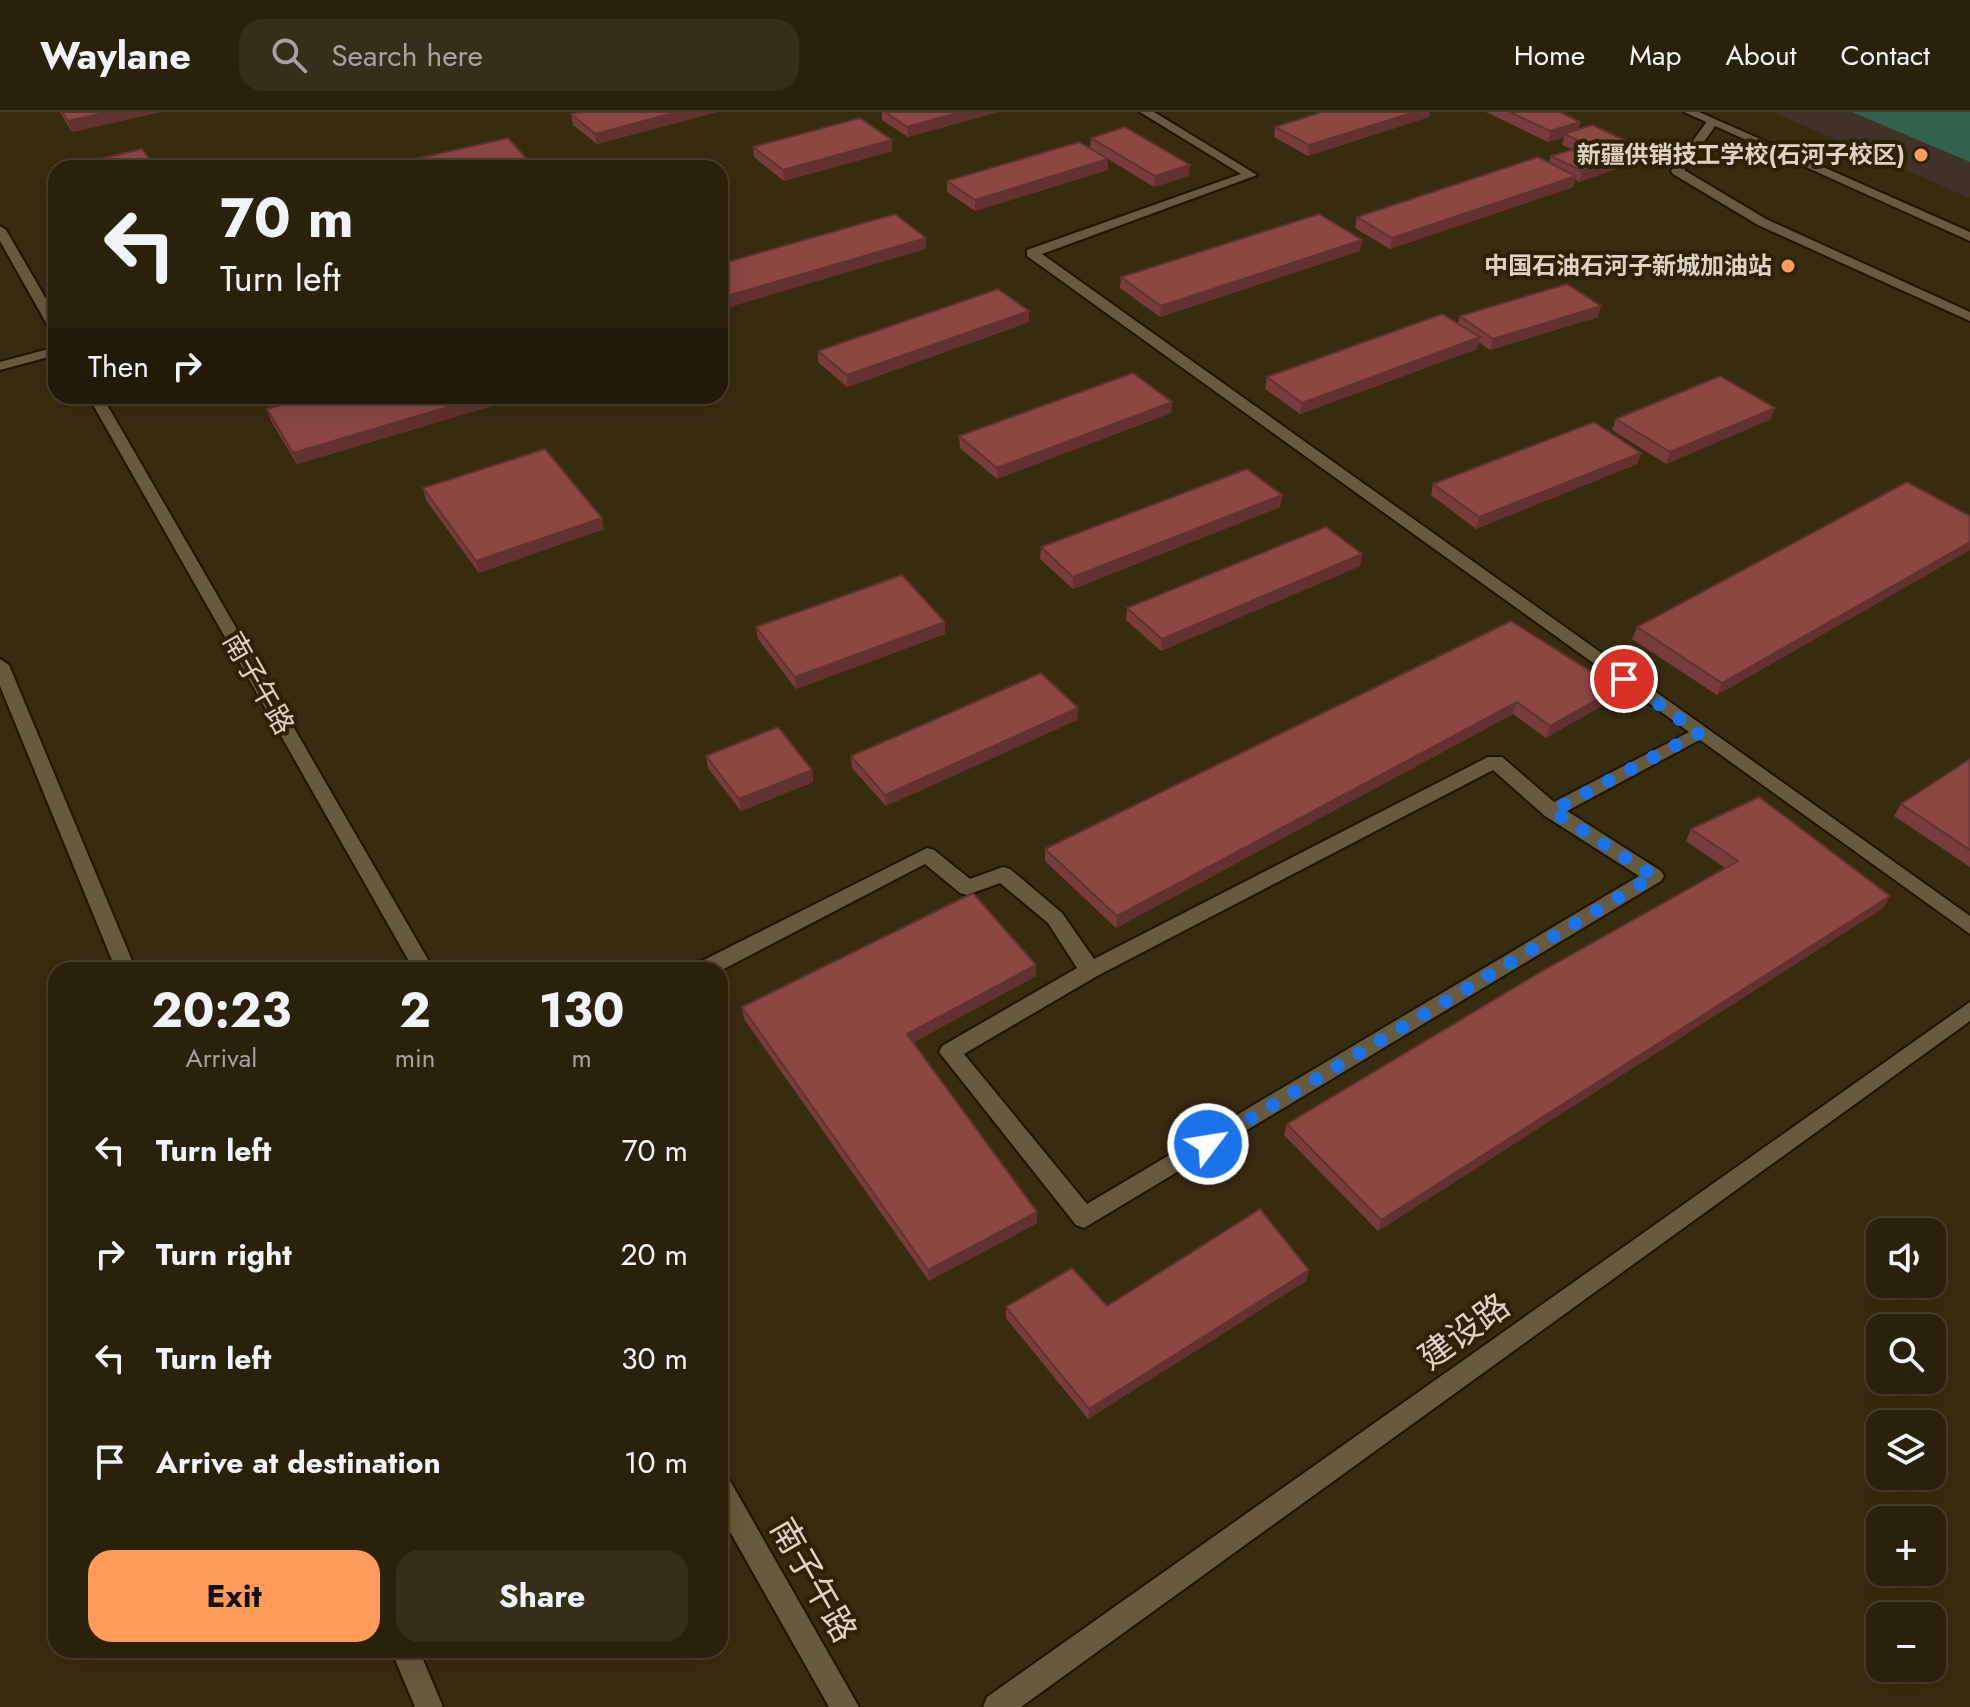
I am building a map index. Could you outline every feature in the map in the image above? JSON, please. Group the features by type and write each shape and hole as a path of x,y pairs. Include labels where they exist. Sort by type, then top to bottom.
{"street":[{"path":"1146,112 1251,175 1032,253 1970,926"},
{"path":"1690,112 1970,237"},
{"path":"1712,122 1677,171 1762,222 1970,317"},
{"path":"0,230 48,314"},
{"path":"0,366 48,353"},
{"name":"南子午路","path":"100,404 419,962"},
{"path":"0,665 123,962"},
{"path":"1552,811 1699,733"},
{"path":"1495,761 1552,811 1654,876 1084,1218 950,1052 1090,970 1495,761"},
{"path":"719,962 927,855 967,888 1003,874 1055,918 1090,970"},
{"name":"建设路","path":"997,1707 1970,1010"},
{"name":"南子午路","path":"728,1502 845,1707"},
{"path":"408,1658 429,1707"}],"shaded area":[{"name":"新疆供销技工学校(石河子校区)","path":"1773,112 1970,112 1970,198"}],"green space":[{"path":"1852,112 1970,112 1970,162"}],"building":[{"path":"62,112 109,112 68,121"},
{"path":"677,112 595,134 571,114"},
{"path":"885,112 961,112 907,127"},
{"path":"1322,112 1415,112 1309,145 1275,127"},
{"path":"1510,112 1560,112 1580,122 1550,131"},
{"path":"860,118 892,140 783,170 753,147"},
{"path":"1592,125 1644,149 1582,171 1551,156 1588,145 1564,134"},
{"path":"1125,127 1190,165 1155,176 1091,138"},
{"path":"508,138 526,158 517,160 410,160"},
{"path":"1079,142 1108,159 975,200 947,181"},
{"path":"142,149 150,160 96,160"},
{"path":"1538,157 1576,176 1392,238 1357,217"},
{"path":"895,214 926,238 728,296 728,262"},
{"path":"1319,214 1362,240 1161,306 1121,277"},
{"path":"1567,284 1601,306 1493,339 1460,316"},
{"path":"998,289 1029,311 847,375 818,351"},
{"path":"1442,314 1480,337 1302,403 1267,377"},
{"path":"1133,373 1172,402 997,468 959,436"},
{"path":"1720,376 1775,408 1670,452 1616,419"},
{"path":"285,404 458,404 293,453 267,409"},
{"path":"1594,422 1641,453 1479,517 1433,484"},
{"path":"545,449 602,518 476,561 423,488"},
{"path":"1247,469 1282,495 1073,577 1041,547"},
{"path":"1907,482 1970,516 1970,542 1722,683 1637,627"},
{"path":"1326,527 1362,554 1162,639 1127,608"},
{"path":"902,575 945,622 795,677 756,627"},
{"path":"1511,621 1617,688 1550,726 1517,702 1117,916 1045,849"},
{"path":"1041,673 1078,708 885,795 851,756"},
{"path":"778,727 812,770 739,799 706,756"},
{"path":"1970,759 1970,850 1901,804"},
{"path":"1759,797 1890,896 1381,1220 1287,1124 1537,974 1738,861 1691,829"},
{"path":"973,893 1036,965 907,1034 1037,1212 928,1270 742,1007"},
{"path":"1260,1209 1309,1270 1089,1409 1006,1307 1072,1268 1107,1306"}],"place":[{"name":"新疆供销技工学校(石河子校区)","path":"1921,155"},
{"name":"中国石油石河子新城加油站","path":"1788,266"}],"route":[{"path":"1208,1144 1654,876 1552,811 1699,733 1624,679"}]}
